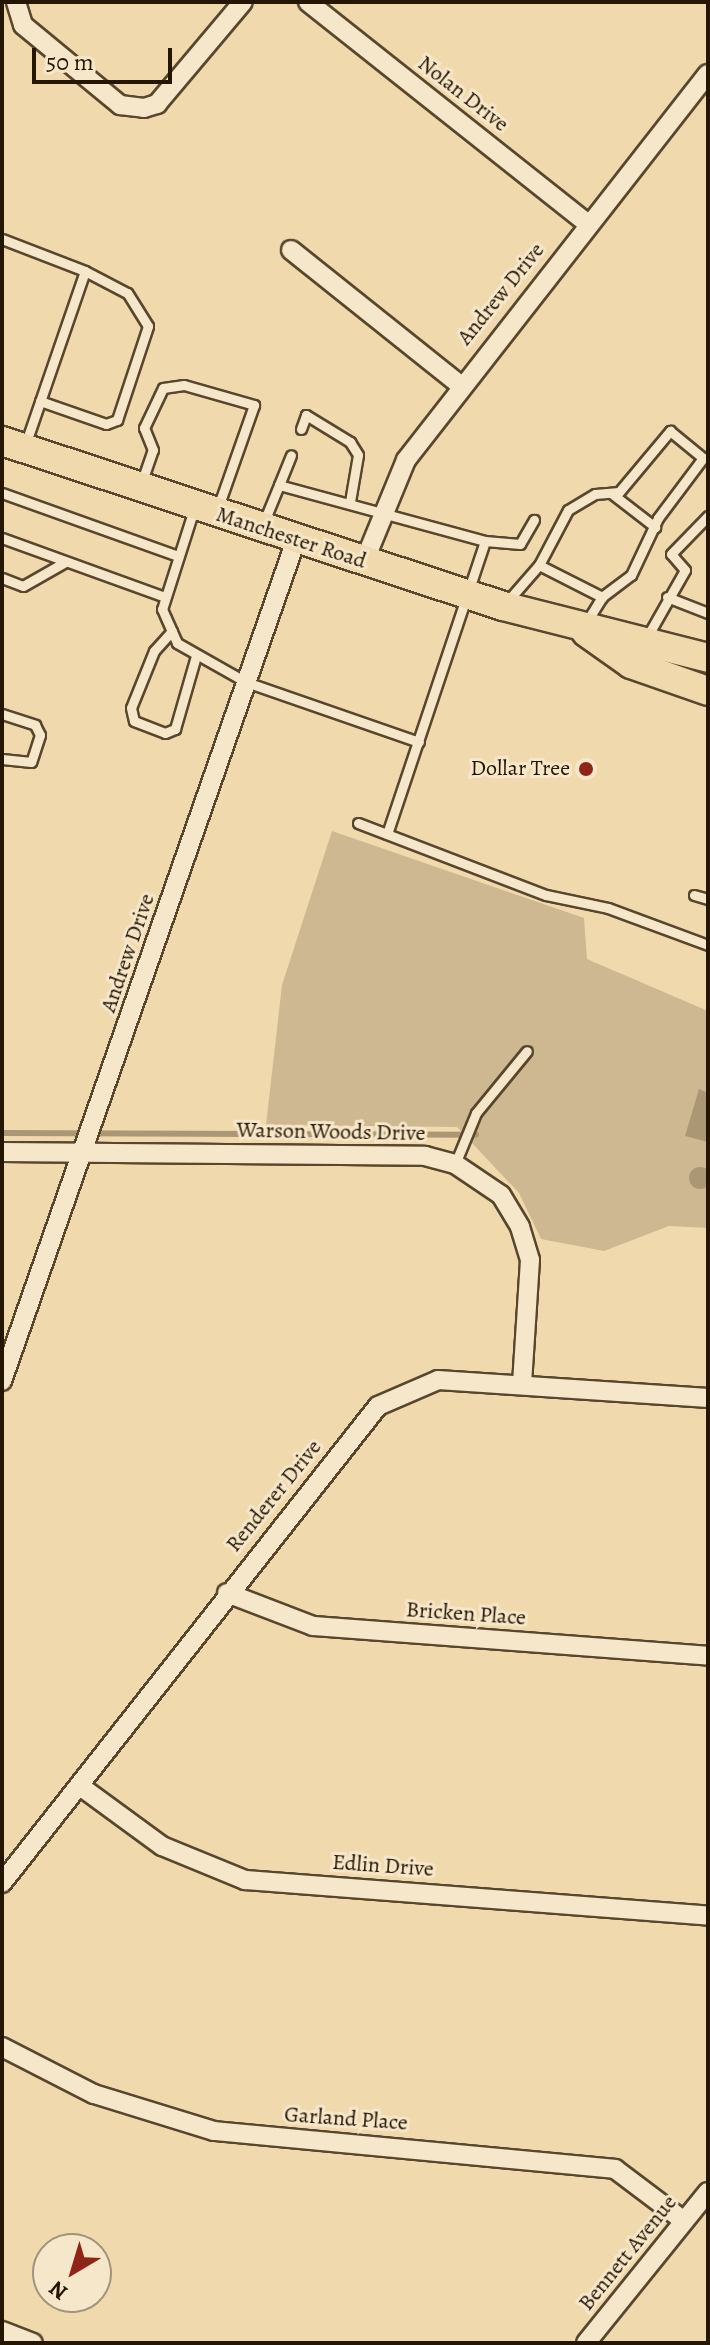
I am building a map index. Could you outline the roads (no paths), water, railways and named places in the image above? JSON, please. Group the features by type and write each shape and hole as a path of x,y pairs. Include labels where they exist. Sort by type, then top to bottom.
{"main road":[{"name":"Manchester Road","path":"13,444 503,606 582,629 647,637 708,658"},
{"name":"Manchester Road","path":"582,629 631,664 708,691"}],"street":[{"path":"16,2 23,25 120,105 144,108 157,104 243,2"},
{"name":"Nolan Drive","path":"308,2 588,224"},
{"name":"Andrew Drive","path":"364,562 381,510 460,385 708,74"},
{"path":"291,250 460,385"},
{"name":"Andrew Drive","path":"2,1381 90,1140 296,540"},
{"name":"Warson Woods Drive","path":"2,1152 90,1140 425,1156 455,1164 501,1195 520,1227 530,1260 522,1383"},
{"name":"Renderer Drive","path":"2,1883 227,1593 378,1406 438,1380 522,1383 708,1398"},
{"name":"Bricken Place","path":"227,1593 313,1626 708,1656"},
{"name":"Edlin Drive","path":"80,1786 162,1846 245,1880 708,1916"},
{"name":"Garland Place","path":"2,2047 94,2094 214,2131 615,2169 684,2221"},
{"name":"Bennett Avenue","path":"594,2340 708,2192"},
{"path":"2,2331 33,2343"}],"lane":[{"path":"2,239 85,271 127,293 148,326 117,420 106,424 40,401"},
{"path":"13,444 40,401 85,271"},
{"path":"139,488 153,450 144,428 163,388 184,385 254,405 205,510 178,556 165,597 172,631 196,656 246,682 419,742"},
{"path":"301,429 306,415 350,442 358,455 350,502"},
{"path":"503,606 539,565 568,510 611,493 670,431 703,458 655,527 631,575 602,597 582,629"},
{"path":"262,528 291,455"},
{"path":"279,485 381,510 485,541 520,544 534,520"},
{"path":"2,493 178,556"},
{"path":"611,493 655,527"},
{"path":"647,637 685,570 671,554 708,516"},
{"path":"2,538 165,597"},
{"path":"387,834 471,596 485,541"},
{"path":"2,578 23,586 65,562"},
{"path":"539,565 602,597"},
{"path":"667,597 708,613"},
{"path":"172,631 148,666 131,708 134,721 175,729 196,656"},
{"path":"2,714 35,725 40,735 31,762 2,759"},
{"path":"358,823 546,895 608,908 708,945"},
{"path":"694,895 708,899"},
{"path":"455,1164 476,1113 527,1051"}],"waterway":[{"path":"2,1133 476,1135"}],"place":[{"name":"Dollar Tree","path":"586,769"}]}
